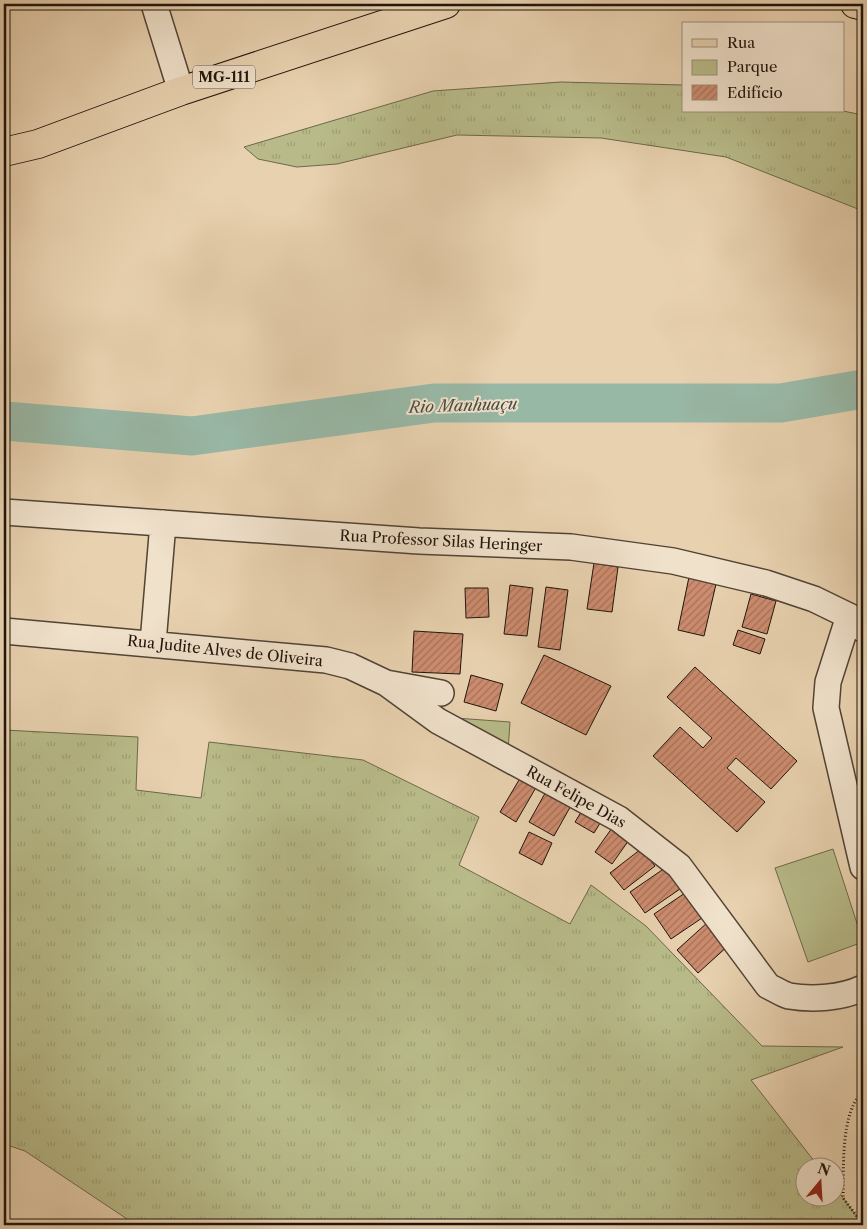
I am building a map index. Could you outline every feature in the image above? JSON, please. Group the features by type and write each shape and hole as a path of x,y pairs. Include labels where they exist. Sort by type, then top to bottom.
{"main road":[{"name":"MG-111","path":"4,152 38,144 181,91 446,4"},
{"path":"855,4 863,6"}],"street":[{"path":"154,4 181,91"},
{"name":"Rua Professor Silas Heringer","path":"4,512 419,541 572,548 664,560 766,583 814,599 856,623"},
{"path":"153,644 163,523"},
{"path":"856,623 828,682 826,708 863,867"},
{"name":"Rua Judite Alves de Oliveira","path":"4,630 326,660 350,666 386,683 441,693"},
{"name":"Rua Felipe Dias","path":"386,683 438,721 619,819 679,866 768,986 788,996 816,998 844,995 863,988"}],"path":[{"path":"863,1092 857,1098 845,1133 843,1198 863,1224"}],"green space":[{"path":"561,82 682,85 682,112 844,111 863,115 863,211 726,157 601,138 457,135 337,164 297,167 258,159 244,147 433,91"},
{"path":"442,717 510,722 507,767"},
{"path":"4,730 138,737 136,790 201,798 209,742 363,760 479,817 459,865 570,924 591,885 646,926 762,1046 843,1047 751,1080 810,1156 794,1156 794,1206 844,1206 844,1199 863,1225 136,1225 25,1151 4,1144"},
{"path":"833,849 863,942 808,962 775,868"}],"building":[{"path":"594,563 618,567 612,612 587,609"},
{"path":"689,577 716,584 704,636 678,630"},
{"path":"510,585 533,588 527,636 504,634"},
{"path":"546,587 568,590 560,650 538,647"},
{"path":"465,588 488,588 489,617 466,618"},
{"path":"751,594 776,601 767,634 742,627"},
{"path":"738,630 765,639 760,654 733,645"},
{"path":"414,631 463,634 460,674 412,672"},
{"path":"544,655 611,686 586,735 521,703"},
{"path":"695,667 797,761 771,789 736,758 727,768 765,802 737,832 653,756 680,727 703,748 712,738 667,697"},
{"path":"471,675 503,684 496,711 464,702"},
{"path":"522,775 538,784 516,822 500,812"},
{"path":"548,788 573,802 554,836 529,822"},
{"path":"583,809 602,820 594,833 575,822"},
{"path":"612,828 629,840 612,864 595,852"},
{"path":"529,832 552,843 542,865 519,853"},
{"path":"641,849 655,866 624,890 610,873"},
{"path":"665,868 680,889 645,913 630,892"},
{"path":"685,893 702,918 671,939 654,914"},
{"path":"708,922 729,945 698,973 677,950"}],"waterway":[{"name":"Rio Manhuaçu","path":"4,421 192,436 434,403 781,403 863,389"}]}
